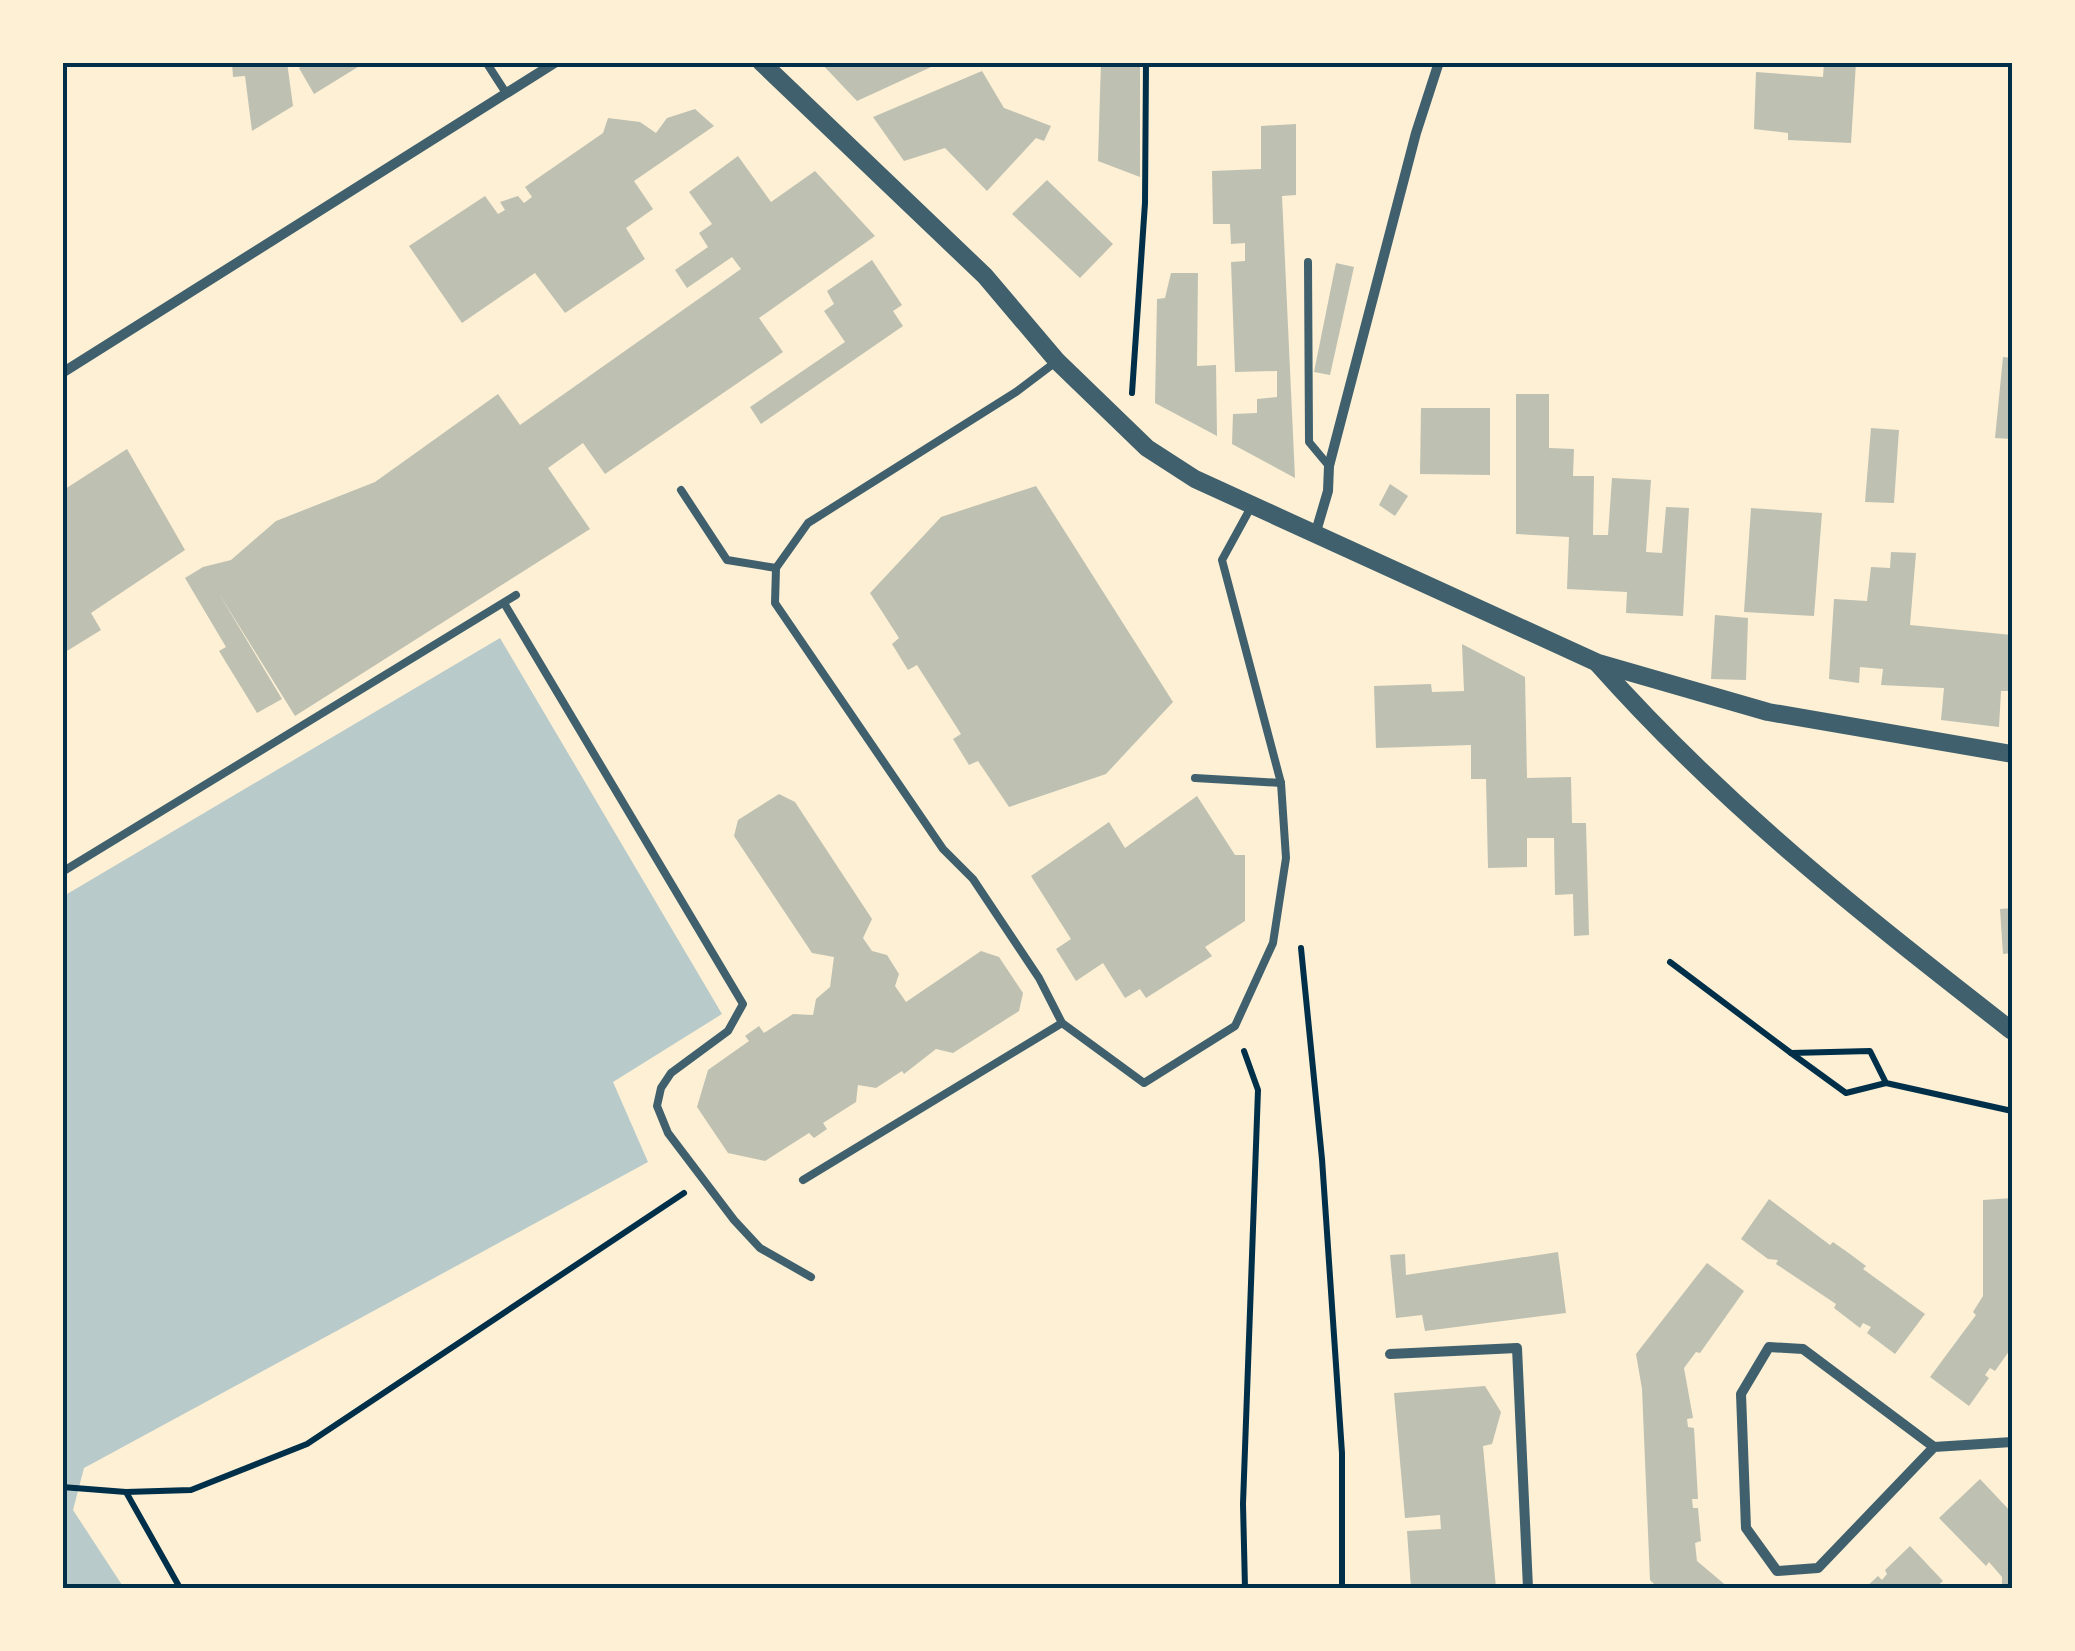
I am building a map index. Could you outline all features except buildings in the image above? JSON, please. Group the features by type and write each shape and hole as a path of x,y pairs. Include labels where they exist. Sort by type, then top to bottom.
{"street":[{"path":"62,374 556,62"},
{"path":"762,62 985,276 1057,361 1147,448 1251,506 1598,664 1768,712 2012,754"},
{"path":"1315,536 1328,492 1329,466 1439,62"},
{"path":"1598,664 1749,820 2012,1032"},
{"path":"1934,1447 1818,1568 1777,1571 1746,1528 1741,1394 1769,1347 1803,1348 1934,1447 2012,1442"},
{"path":"1390,1354 1517,1348 1528,1588"}],"lane":[{"path":"486,62 506,94"},
{"path":"1308,262 1310,442 1329,466"},
{"path":"1057,361 1016,392 808,523 776,568 775,603 942,850 973,879 1039,978 1062,1023 1144,1082 1235,1026 1273,943 1286,858 1281,783 1222,560 1251,506"},
{"path":"681,490 727,560 776,568"},
{"path":"62,872 516,595"},
{"path":"504,603 743,1004 728,1030 671,1073 660,1088 657,1106 668,1134 760,1248 811,1277"},
{"path":"1195,778 1281,783"},
{"path":"803,1180 1062,1023"}],"path":[{"path":"1124,423 1135,384 1146,203 1146,62"},
{"path":"1298,931 1308,986 1342,1454 1342,1588"},
{"path":"1670,962 1846,1092 1886,1083 2012,1111"},
{"path":"1235,1026 1258,1090 1243,1504 1245,1588"},
{"path":"1792,1053 1870,1051 1886,1083"},
{"path":"62,1487 126,1492 191,1490 307,1444 703,1180"},
{"path":"126,1492 180,1588"}],"shaded area":[{"path":"500,638 722,1014 613,1082 648,1162 84,1468 73,1510 124,1588 63,1588 62,897"}]}
